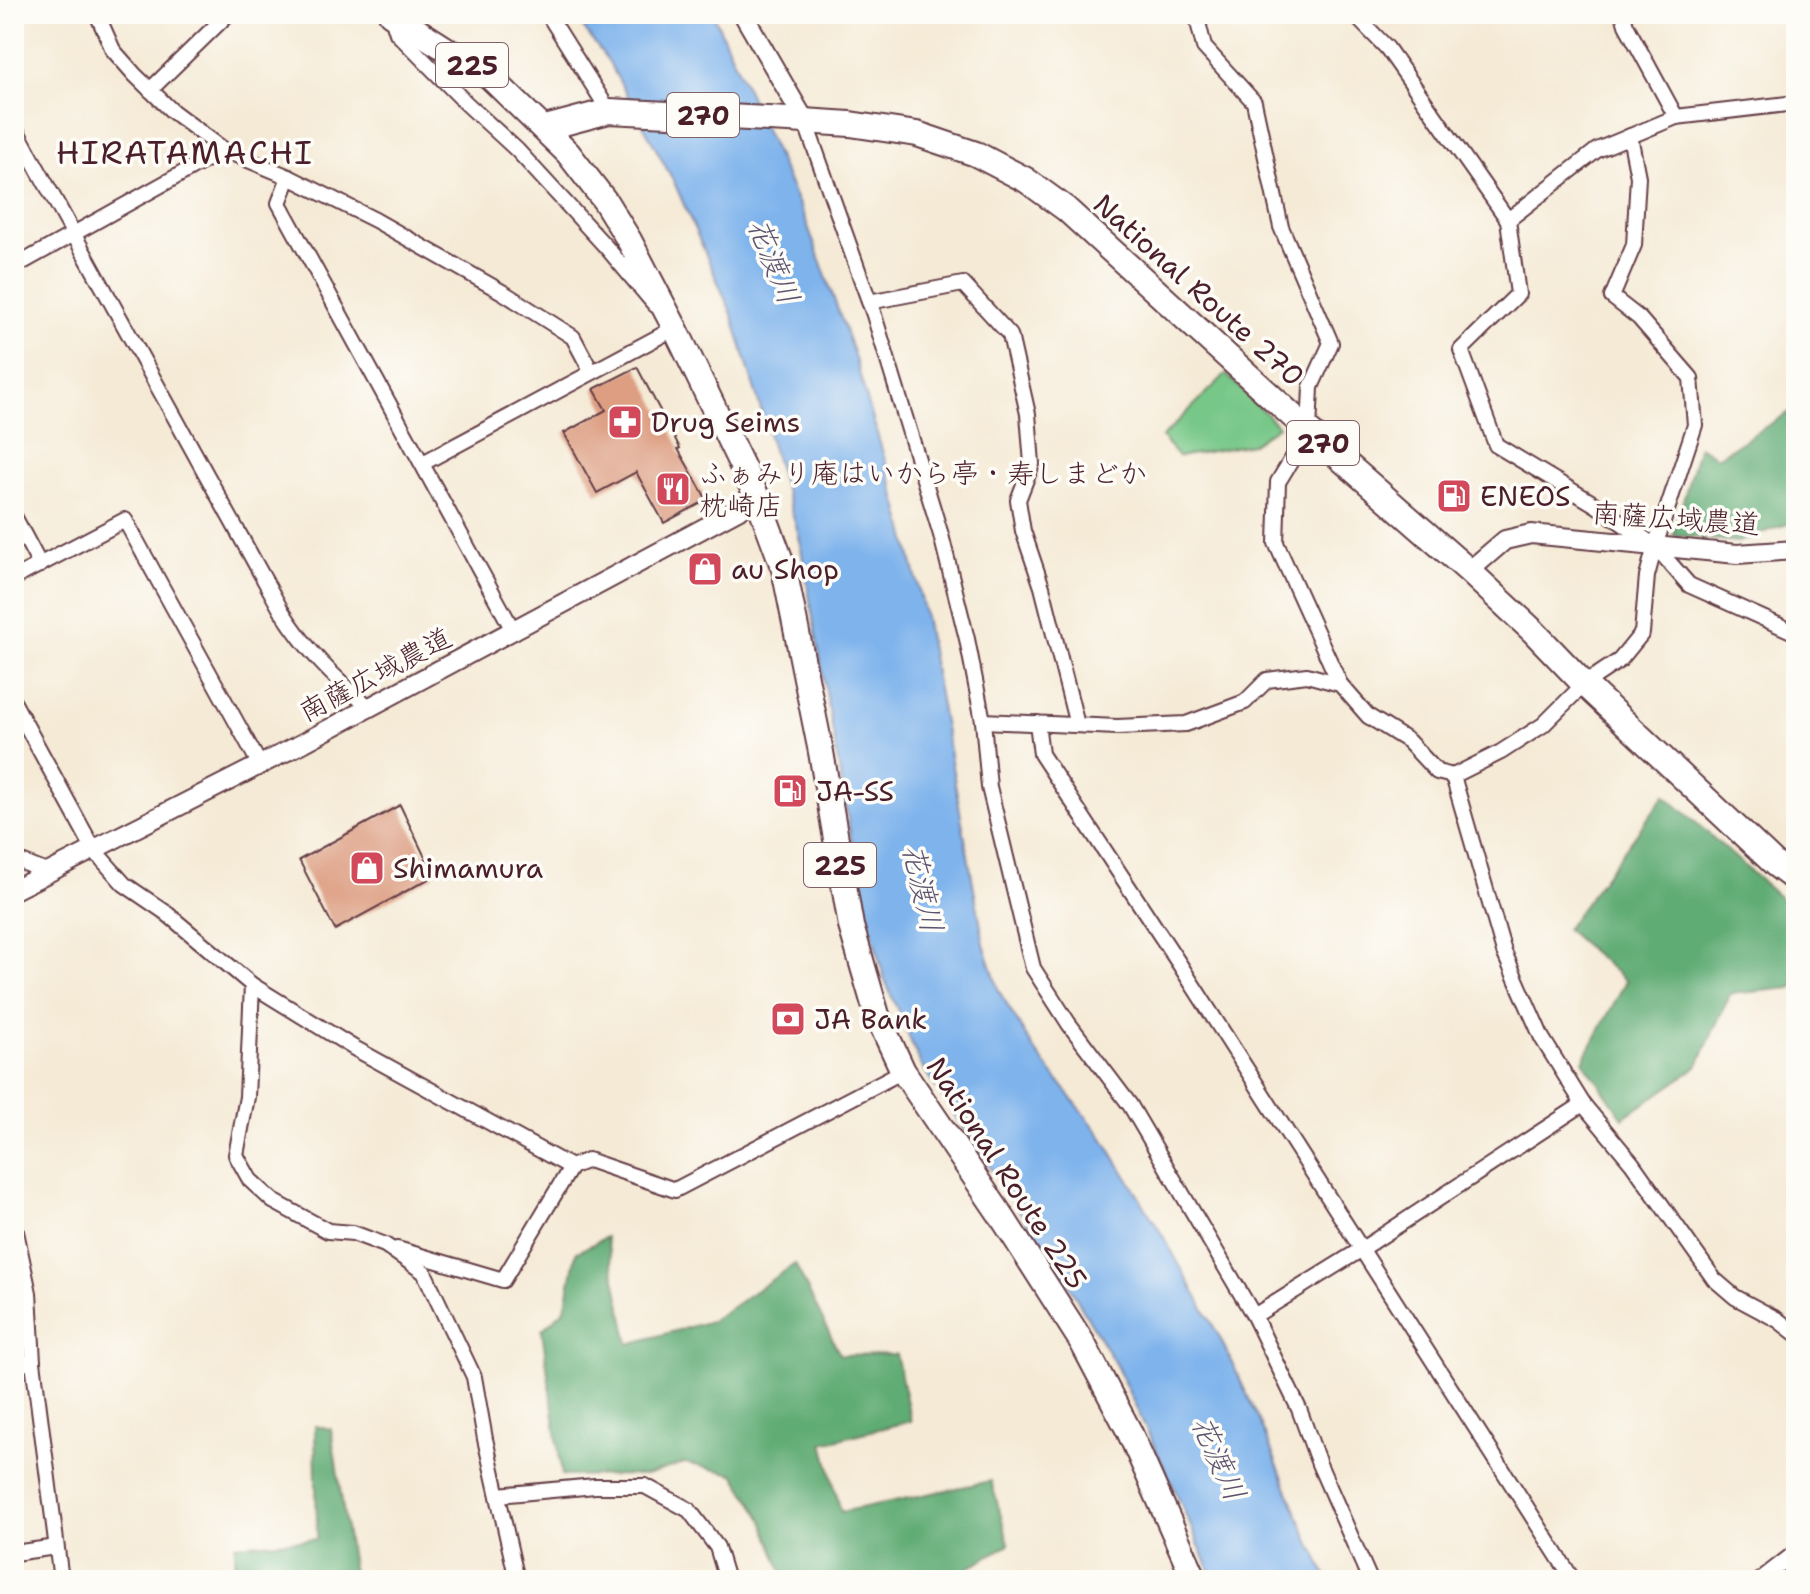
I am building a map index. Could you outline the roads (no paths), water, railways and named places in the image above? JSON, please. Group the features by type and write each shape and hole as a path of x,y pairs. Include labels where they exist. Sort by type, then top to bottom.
{"highway":[{"name":"National Route 225","path":"391,14 490,77 568,153 605,201 629,240 675,328 758,499 779,554 793,603 851,926 877,1015 903,1071 1082,1342 1129,1431 1195,1580"},
{"name":"National Route 270","path":"545,128 613,111 797,120 917,134 976,154 1026,180 1087,227 1309,431 1469,571 1584,684 1776,865 1796,880"}],"street":[{"path":"97,14 113,50 150,90 172,111 224,150 289,177 504,293 573,337 591,371"},
{"path":"150,90 228,14"},
{"path":"391,14 397,33 517,150 675,328 423,463"},
{"path":"548,14 613,111"},
{"path":"743,14 797,120 869,302 941,535 967,639 983,721 989,787 1033,968 1069,1024 1130,1105 1254,1316 1299,1409 1319,1464 1370,1580"},
{"path":"1196,14 1204,47 1254,102 1281,227 1331,343 1311,387 1309,431 1278,482 1276,543 1340,684 1368,716 1408,741 1437,772 1453,776 1501,752 1543,725 1584,684 1620,660 1642,633 1647,576 1695,425 1691,378 1639,318 1612,297 1634,245 1638,177 1630,136"},
{"path":"1354,14 1387,48 1508,220 1518,294 1461,350 1496,445 1596,505 1655,546 1689,585 1796,633"},
{"path":"1623,14 1676,117"},
{"path":"1508,220 1597,150 1676,117 1796,103"},
{"path":"14,126 76,233 281,610 325,670 370,708"},
{"path":"14,267 224,150"},
{"path":"289,177 279,203 514,632"},
{"path":"869,302 963,284 1010,335 1028,414 1032,464 1018,500 1023,531 1042,587 1077,725"},
{"name":"南薩広域農道","path":"14,890 370,708 758,499"},
{"path":"14,516 40,565"},
{"path":"14,578 125,520 260,765"},
{"name":"南薩広域農道","path":"1469,571 1505,540 1531,534 1737,554 1796,550"},
{"path":"983,721 1117,727 1186,724 1245,702 1267,680 1307,675 1340,684"},
{"path":"14,703 94,850 124,884 165,912 252,985 354,1048 442,1093 571,1167"},
{"path":"1037,723 1041,754 1180,965 1573,1580"},
{"path":"1453,776 1504,952 1542,1038 1583,1104 1632,1163 1714,1279 1735,1297 1778,1320 1796,1334"},
{"path":"14,859 47,872"},
{"path":"252,985 247,1097 236,1155 250,1180 273,1201 328,1231 353,1233 503,1280 571,1167 588,1160 675,1190 903,1071"},
{"path":"1254,1316 1583,1104"},
{"path":"14,1222 29,1293 33,1362 61,1580"},
{"path":"385,1245 424,1272 474,1377 517,1580"},
{"path":"14,1365 33,1362"},
{"path":"498,1495 595,1486 645,1486 689,1510 717,1547 727,1580"},
{"path":"14,1553 56,1547"},
{"path":"1760,1580 1796,1552"}],"water":[{"name":"花渡川","path":"573,14 713,14 805,218 853,352 898,504 923,606 984,944 999,991 1035,1051 1103,1138 1166,1241 1220,1338 1329,1580 1214,1580 1117,1367 1064,1277 921,1065 884,978 859,884 799,536 732,314 674,182 609,62"}],"place":[{"name":"Drug Seims","path":"625,422"},
{"name":"ふぁみり庵はいから亭・寿しまどか 枕崎店","path":"673,489"},
{"name":"ENEOS","path":"1454,496"},
{"name":"au Shop","path":"705,569"},
{"name":"JA-SS","path":"790,791"},
{"name":"Shimamura","path":"367,868"},
{"name":"JA Bank","path":"788,1019"}],"district":[{"name":"HIRATAMACHI","path":"185,152"}]}
